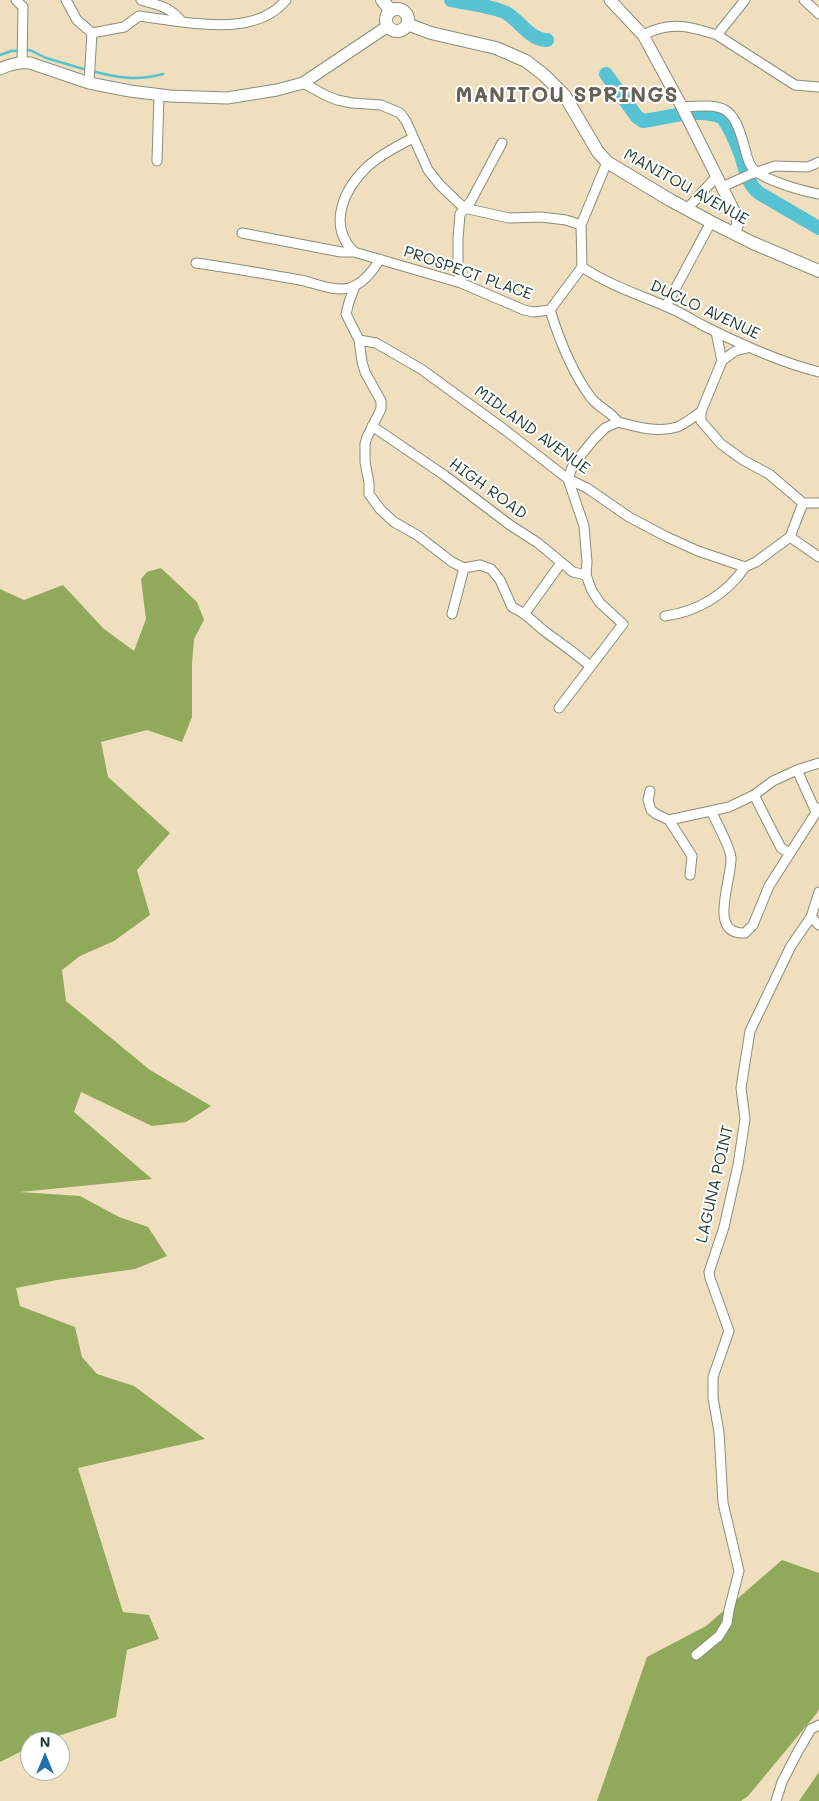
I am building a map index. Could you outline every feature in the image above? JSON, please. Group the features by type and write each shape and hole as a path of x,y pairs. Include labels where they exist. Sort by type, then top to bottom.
{"main road":[{"path":"382,0 390,11"},
{"path":"396,9 404,11 408,17 407,24 404,29 397,31 388,26 386,19 390,11 396,9"},
{"name":"MANITOU AVENUE","path":"407,24 431,33 496,48 515,55 533,66 565,96 598,152 607,162 711,222 819,272"}],"street":[{"path":"66,0 78,20 92,33 90,74"},
{"path":"141,0 169,9 182,22"},
{"path":"92,33 124,27 139,16 214,26 242,23 276,10 286,0"},
{"path":"610,0 643,34 690,122 737,217 738,224 734,233"},
{"path":"717,36 745,0"},
{"path":"804,0 819,14"},
{"path":"20,4 22,59"},
{"path":"0,69 22,59 38,65 90,74 159,95 227,98 277,90 302,83 388,26"},
{"path":"643,34 659,27 682,26 717,36 795,85 819,87"},
{"path":"302,83 325,95 345,102 381,105 395,110 403,116 428,170 440,185 464,208 509,218 541,217 566,220 581,225"},
{"path":"158,162 159,95"},
{"path":"683,109 712,105 724,109 738,125 749,164 749,175"},
{"path":"354,252 342,236 339,224 347,194 368,166 394,147 413,138"},
{"path":"461,283 458,266 460,214 471,201 502,143"},
{"path":"550,310 582,267 581,225 607,162"},
{"path":"686,209 719,182 749,175 775,166 808,167 819,162"},
{"path":"749,175 793,189 819,194"},
{"path":"666,306 711,222"},
{"name":"PROSPECT PLACE","path":"242,233 341,252 354,252 461,283 524,310 533,312 550,310 559,338 583,386 594,401 613,414 618,422"},
{"path":"196,263 302,281 329,288 348,288 362,282 374,270 380,259"},
{"name":"DUCLO AVENUE","path":"582,267 592,274 647,300 666,306 747,348 791,365 819,372"},
{"path":"355,286 346,314 359,340 365,372 381,401 381,409 367,437 364,452 369,483 368,494 394,522 417,535 452,562 464,568 480,565 491,569 500,580 512,607 525,613 542,630 564,644 590,666"},
{"path":"716,332 722,361"},
{"name":"MIDLAND AVENUE","path":"359,340 376,343 421,369 568,479 588,488 629,517 667,538 745,567"},
{"path":"747,348 735,351 722,361 701,412 701,421 721,444 743,460 769,474 803,503 819,504"},
{"path":"559,708 623,624 600,603 592,591 586,575 587,562 584,526 568,479 573,465 605,428 618,422 648,429 662,430 678,426 701,412"},
{"name":"HIGH ROAD","path":"372,426 538,543 561,563 574,572 586,575"},
{"path":"665,616 681,614 713,599 736,580 745,567 756,562 790,538 803,503"},
{"path":"790,538 819,558"},
{"path":"525,613 561,563"},
{"path":"452,614 464,568"},
{"path":"669,820 729,807 754,795 773,781 819,763"},
{"path":"712,811 732,857 723,918 728,929 736,934 745,933 753,925 769,886 818,810 797,770"},
{"path":"650,791 648,800 651,810 669,820 692,856 690,875"},
{"path":"754,795 780,848 790,853"},
{"name":"LAGUNA POINT","path":"696,1655 719,1636 727,1623 739,1571 724,1503 719,1432 713,1398 713,1377 729,1331 709,1272 724,1227 738,1165 745,1119 741,1088 750,1031 791,946 811,917 819,892"},
{"path":"811,917 819,925"},
{"path":"776,1801 782,1782 797,1753 811,1729 819,1725"}],"green space":[{"path":"161,568 197,602 204,620 194,639 192,717 182,742 147,730 101,742 108,777 170,833 137,870 150,915 114,941 80,956 62,970 66,1001 150,1070 211,1106 186,1122 152,1126 81,1092 74,1112 152,1179 20,1192 80,1196 119,1217 148,1227 167,1256 135,1269 16,1288 20,1306 75,1327 82,1357 97,1374 134,1386 205,1439 78,1468 123,1612 149,1615 159,1639 127,1650 116,1717 70,1732 20,1731 20,1752 0,1762 0,589 24,600 63,585 104,629 134,651 146,619 141,579 147,572"},
{"path":"782,1560 819,1573 819,1709 817,1713 748,1796 741,1801 597,1801 647,1657 706,1626"},
{"path":"819,1772 819,1801 799,1801"}],"waterway":[{"path":"451,0 489,7 508,14 531,34 547,40"},
{"path":"0,55 11,51 30,50 46,58 87,70"},
{"path":"92,71 128,78 163,74"},
{"path":"606,74 637,117 643,121 693,113 713,114 722,117 735,140 751,185 759,193 819,228"}],"district":[{"name":"MANITOU SPRINGS","path":"567,96"}]}
